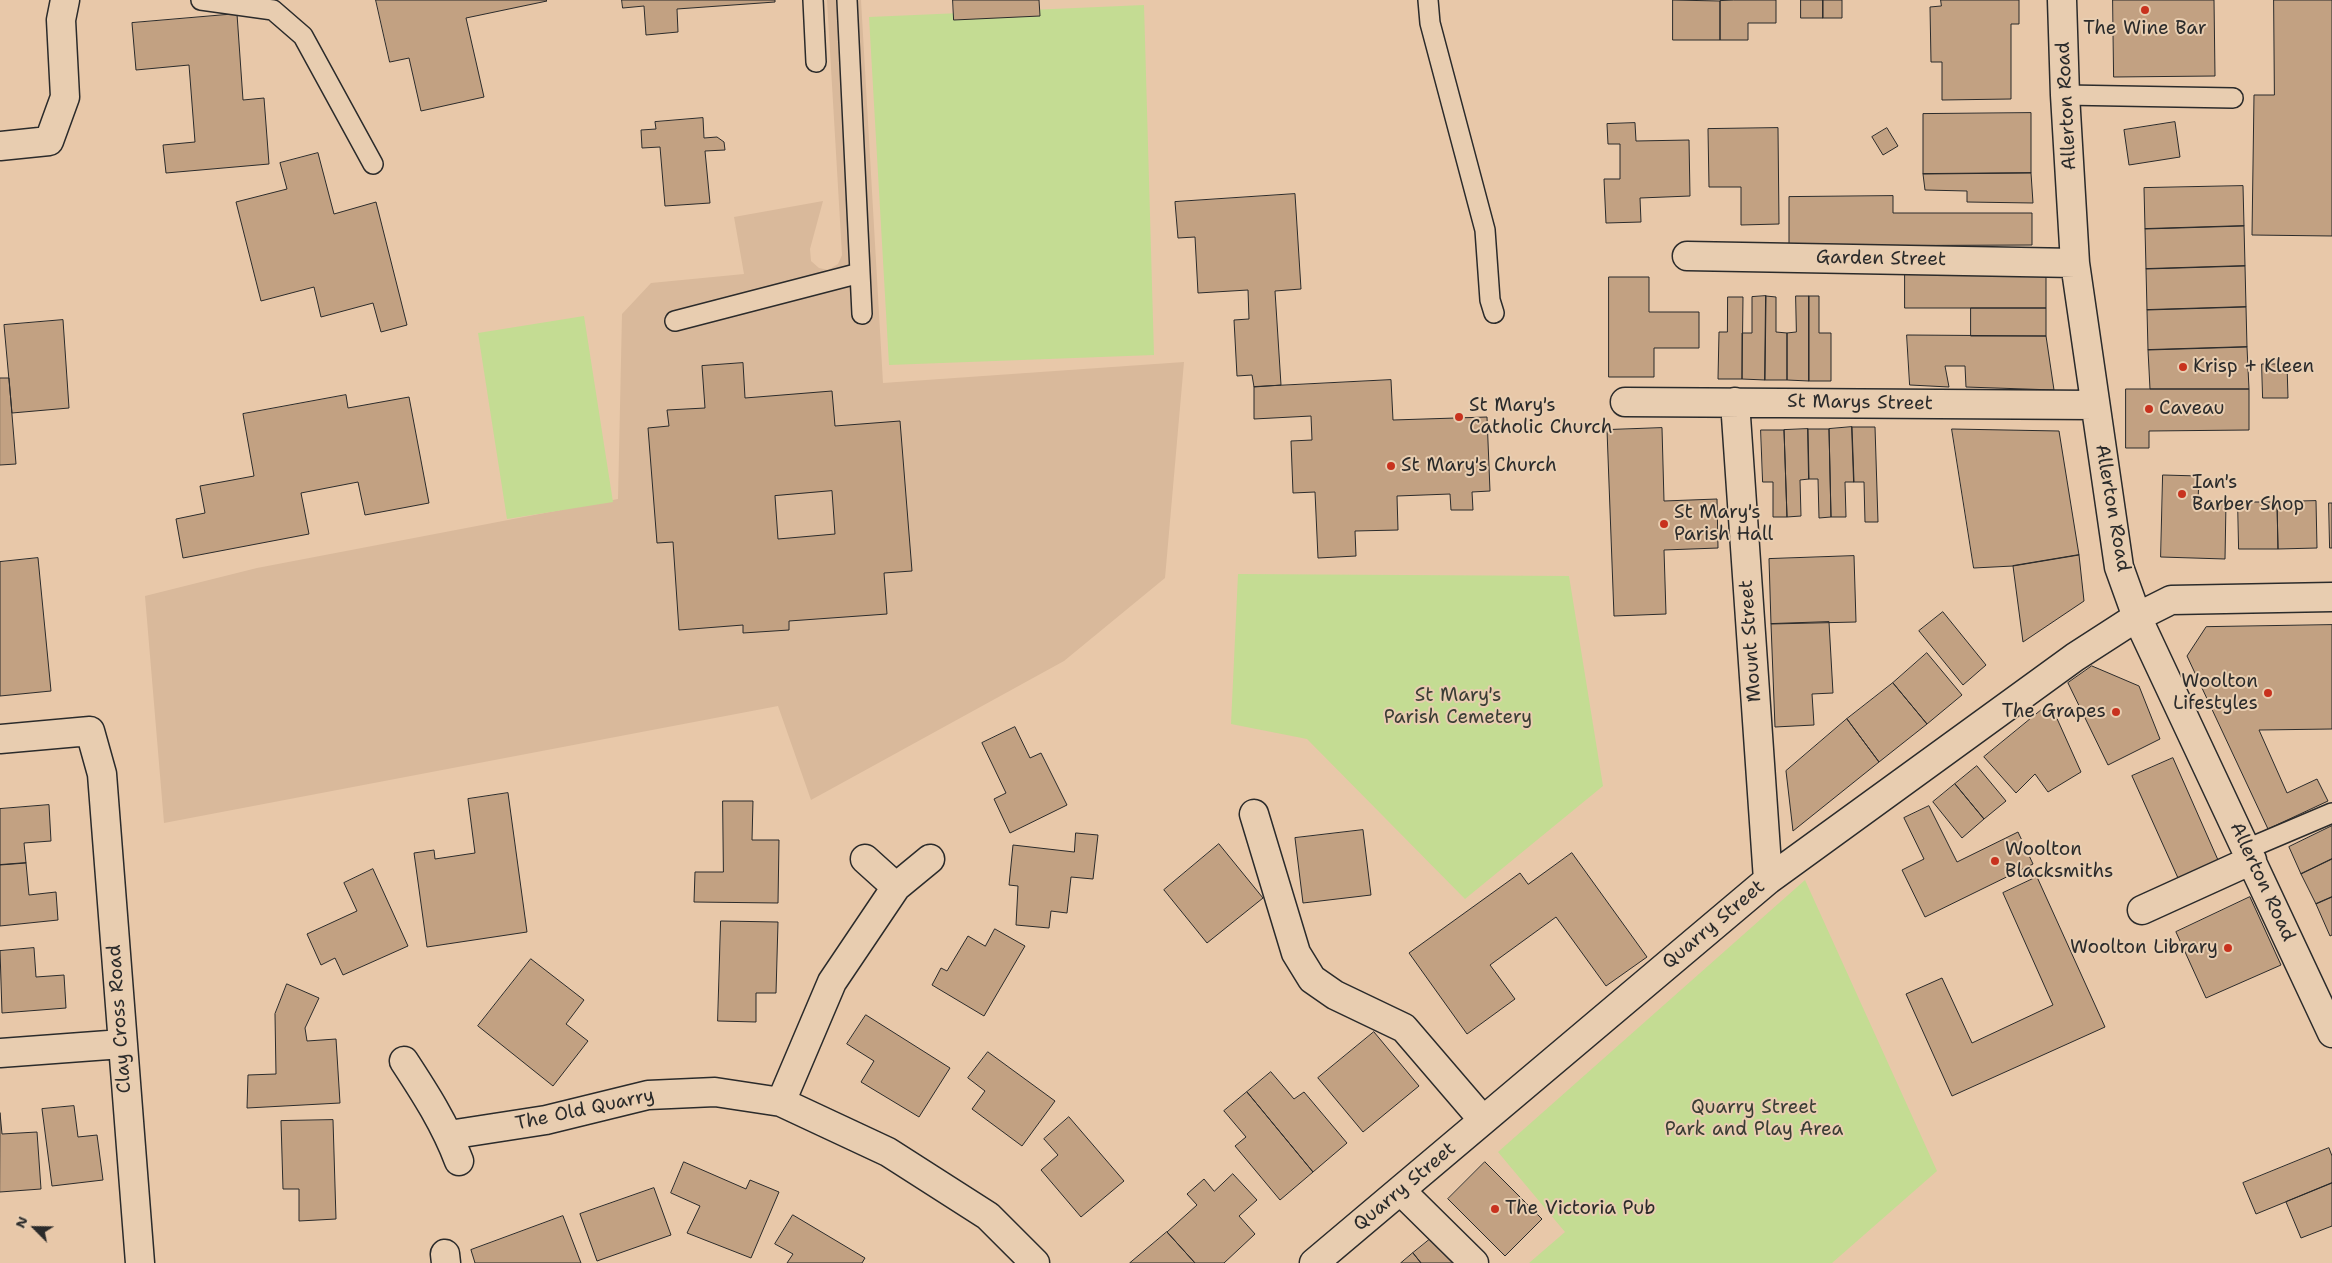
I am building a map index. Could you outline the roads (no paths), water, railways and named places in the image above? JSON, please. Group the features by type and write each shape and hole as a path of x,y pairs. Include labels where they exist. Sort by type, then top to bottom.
{"street":[{"path":"0,146 49,141 65,97 61,20 65,0"},
{"name":"Allerton Road","path":"2062,0 2065,95 2076,263 2119,567 2137,617 2332,1033"},
{"name":"Garden Street","path":"1687,256 2076,263"},
{"name":"St Marys Street","path":"1625,402 2095,405"},
{"name":"Mount Street","path":"1735,402 1768,880"},
{"name":"Quarry Street","path":"1314,1263 1768,880 2075,657 2137,617 2171,600 2332,597"},
{"name":"Clay Cross Road","path":"0,739 90,731 102,774 140,1263"},
{"path":"1254,814 1296,953 1312,979 1335,995 1404,1028 1483,1120"},
{"path":"2142,910 2249,854"},
{"path":"865,859 896,887"},
{"path":"781,1102 832,982 896,887 930,859"},
{"path":"0,1053 122,1044"},
{"path":"404,1061 432,1104 449,1135 458,1161"},
{"name":"The Old Quarry","path":"449,1135 546,1120 648,1095 715,1092 781,1102 888,1152 980,1210 1035,1263"},
{"path":"1401,1191 1474,1263"}],"lane":[{"path":"201,0 273,10 303,36 373,164"},
{"path":"813,0 816,62"},
{"path":"847,0 862,314"},
{"path":"1428,0 1430,23 1485,230 1490,300 1494,313"},
{"path":"2065,95 2233,98"},
{"path":"674,321 860,273"},
{"path":"2249,854 2332,813"}],"place":[{"name":"The Wine Bar","path":"2145,10"},
{"name":"Krisp + Kleen","path":"2183,367"},
{"name":"Caveau","path":"2149,409"},
{"name":"St Mary's Catholic Church","path":"1459,417"},
{"name":"St Mary's Church","path":"1391,466"},
{"name":"Ian's Barber Shop","path":"2182,494"},
{"name":"St Mary's Parish Hall","path":"1664,524"},
{"name":"Woolton Lifestyles","path":"2268,693"},
{"name":"The Grapes","path":"2116,712"},
{"name":"Woolton Blacksmiths","path":"1995,861"},
{"name":"Woolton Library","path":"2228,948"},
{"name":"The Victoria Pub","path":"1495,1209"}],"park label":[{"name":"St Mary's Parish Cemetery","path":"1458,707"},
{"name":"Quarry Street Park and Play Area","path":"1754,1119"}]}
